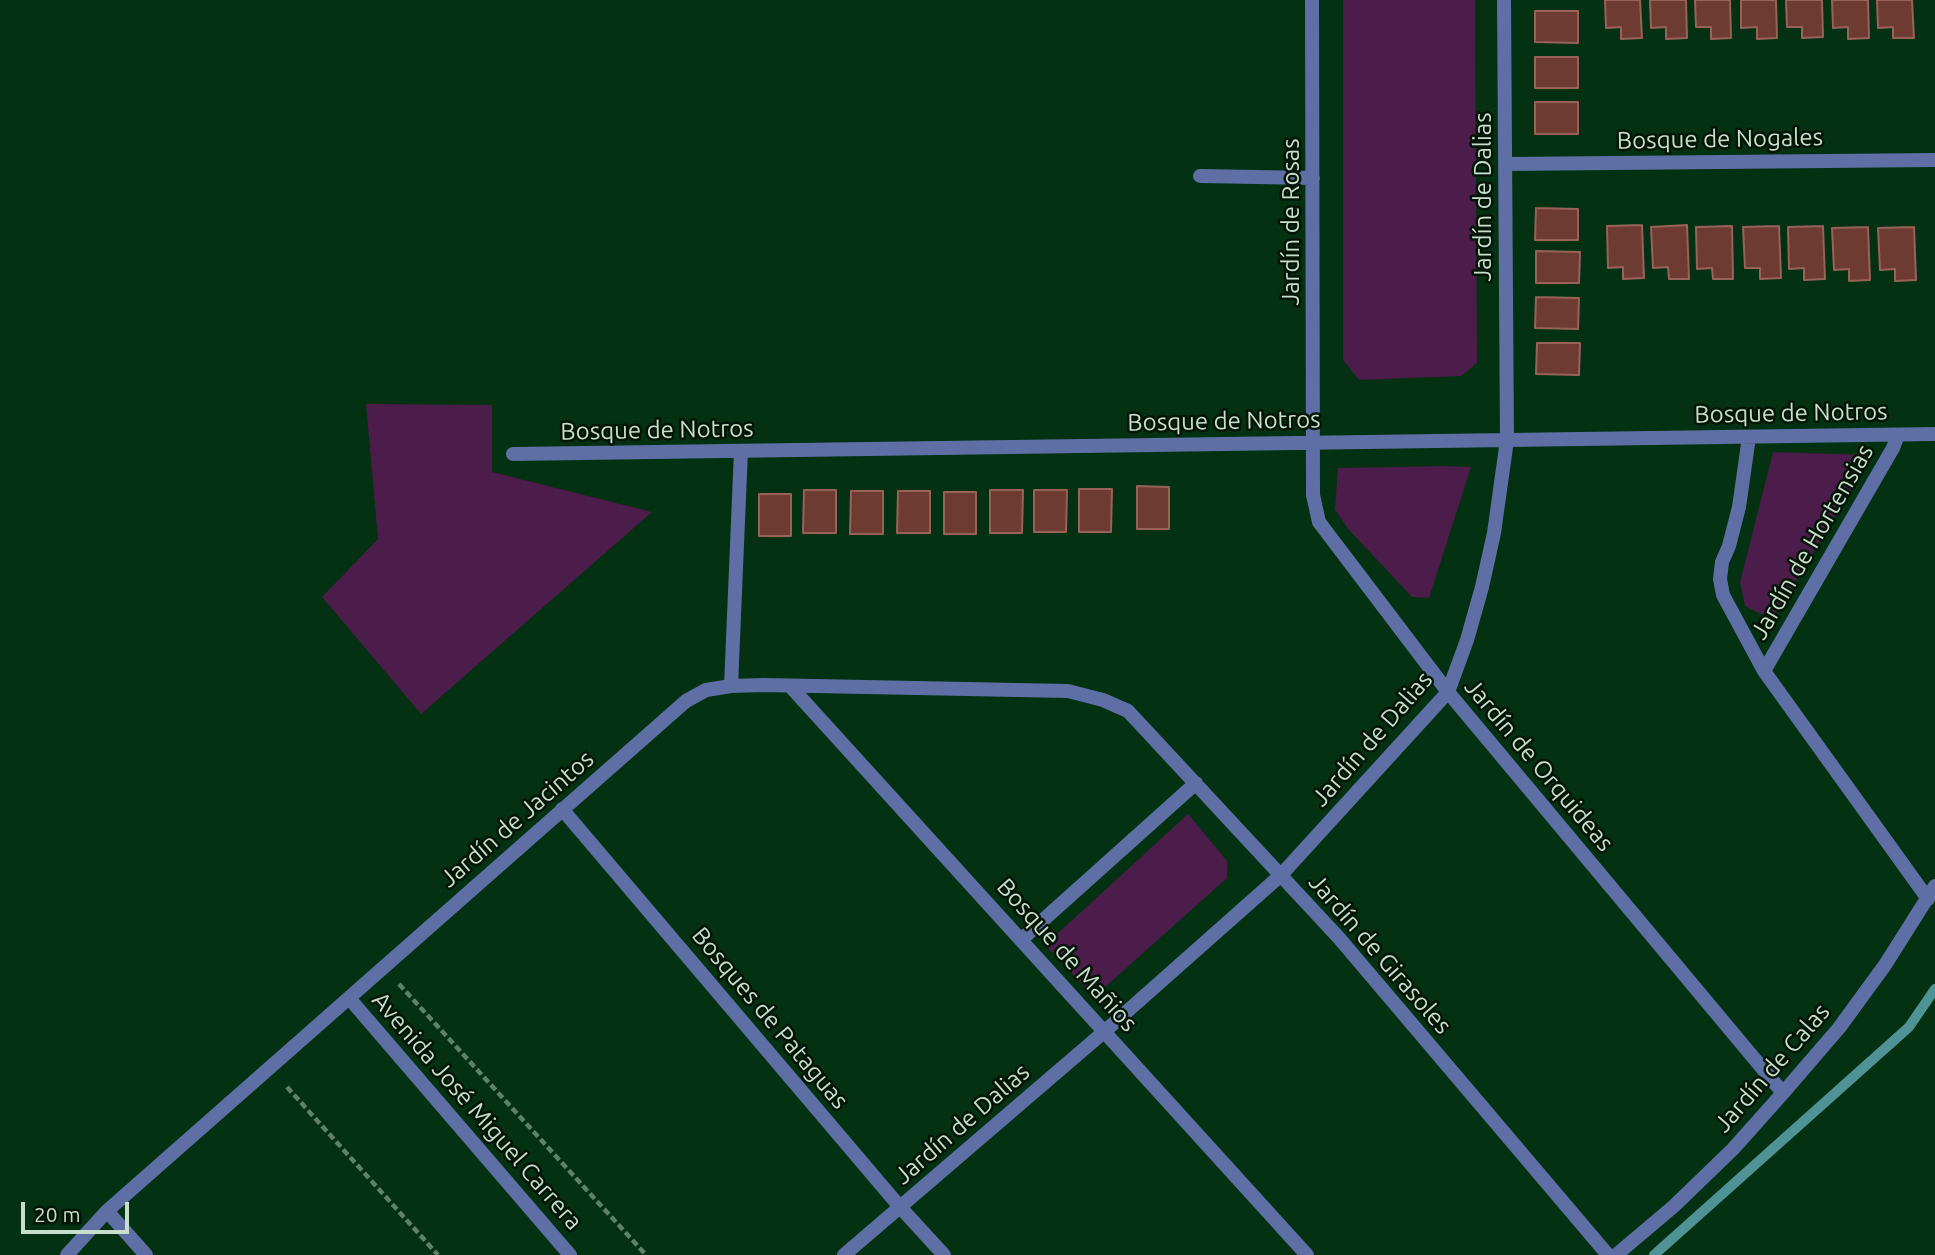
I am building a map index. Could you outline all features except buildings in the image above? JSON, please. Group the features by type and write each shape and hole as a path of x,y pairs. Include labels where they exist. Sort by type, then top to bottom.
{"street":[{"name":"Jardín de Rosas","path":"1312,0 1314,443"},
{"name":"Jardín de Dalias","path":"844,1255 1105,1031 1281,875 1448,692 1482,587 1494,533 1507,440 1504,0"},
{"name":"Bosque de Nogales","path":"1506,164 1935,160"},
{"path":"1200,176 1313,178"},
{"name":"Bosque de Notros","path":"513,454 1935,434"},
{"name":"Jardín de Hortensias","path":"1764,671 1898,435"},
{"path":"1749,437 1739,507 1722,562 1720,579 1723,595 1764,671 1931,893"},
{"name":"Jardín de Orquideas","path":"1314,443 1313,495 1319,522 1448,692 1783,1093"},
{"path":"731,686 741,451"},
{"name":"Jardín de Jacintos","path":"67,1255 107,1212 384,967 686,701 706,690 731,686 1068,691 1103,700"},
{"name":"Bosque de Mañios","path":"791,687 1307,1255"},
{"name":"Jardín de Girasoles","path":"1103,700 1128,711 1281,875 1339,939 1608,1255"},
{"path":"1022,939 1196,783"},
{"name":"Bosques de Pataguas","path":"562,810 900,1207 944,1255"},
{"name":"Jardín de Calas","path":"1616,1255 1674,1206 1733,1149 1783,1093 1839,1028 1885,965 1931,893"},
{"name":"Avenida José Miguel Carrera","path":"349,998 569,1255"},
{"path":"107,1212 146,1255"}],"path":[{"path":"384,967 646,1255"},
{"path":"270,1068 438,1255"}],"shaded area":[{"path":"1343,0 1475,0 1477,363 1461,376 1359,380 1343,360"},
{"path":"366,404 492,405 492,472 652,512 421,714 322,597 378,539"},
{"path":"1773,452 1873,455 1775,614 1761,614 1745,606 1740,582"},
{"path":"1471,467 1429,598 1412,597 1349,530 1335,510 1338,468"},
{"path":"1188,814 1227,861 1227,878 1094,997 1045,945"}],"waterway":[{"path":"1654,1255 1909,1027 1935,989"}]}
